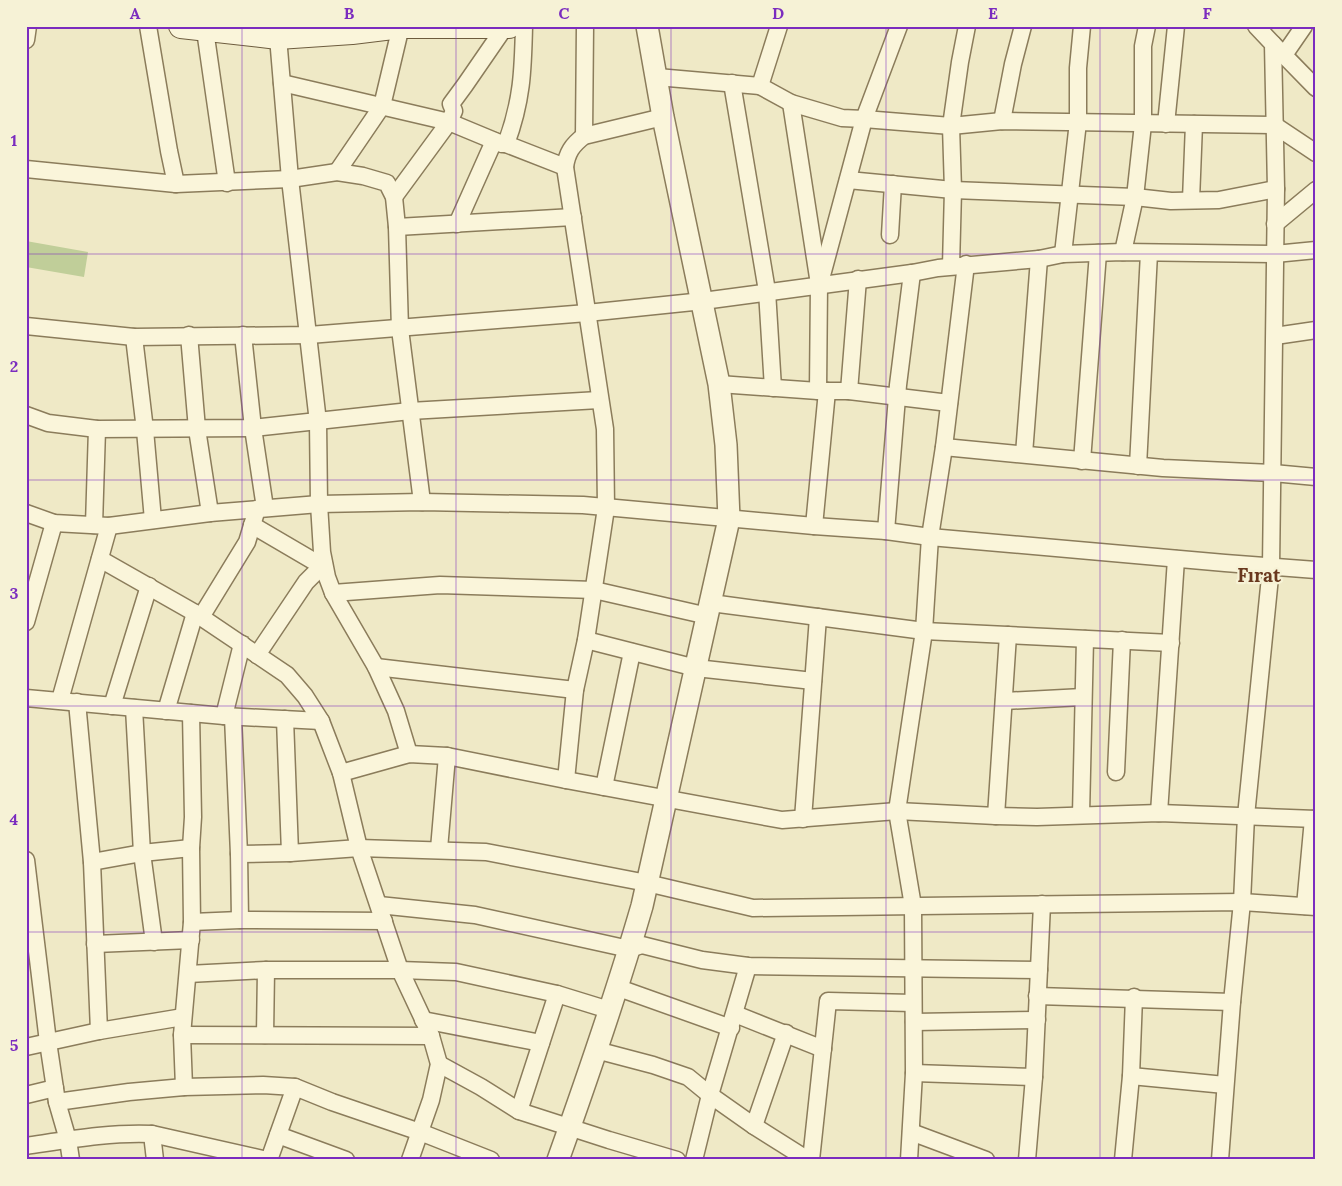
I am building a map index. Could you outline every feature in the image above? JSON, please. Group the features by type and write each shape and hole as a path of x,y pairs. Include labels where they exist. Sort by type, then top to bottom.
{"main road":[{"path":"181,26 205,30 269,34 409,27 509,26"}],"street":[{"path":"26,40 28,26"},
{"path":"148,26 176,184"},
{"path":"394,196 449,122 454,111 451,104 504,26"},
{"path":"457,224 500,142 515,121 520,101 523,74 524,26"},
{"path":"584,136 585,26"},
{"path":"558,1160 630,949 647,883 729,518 726,446 719,384 663,117 647,26"},
{"path":"760,86 779,26"},
{"path":"819,284 864,118 899,26"},
{"path":"909,1160 914,1072 913,906 897,811 924,631 930,537 949,403 959,265 953,190 951,126 967,26"},
{"path":"1002,121 1012,64 1023,26"},
{"path":"1063,254 1078,122 1078,68 1082,26"},
{"path":"1123,252 1134,197 1143,124 1143,46 1147,26"},
{"path":"1166,124 1176,26"},
{"path":"1256,26 1316,88"},
{"path":"1220,1160 1242,902 1246,816 1271,567 1276,189 1274,125 1278,50 1304,26"},
{"path":"337,172 382,106 409,27"},
{"path":"205,30 227,183"},
{"path":"269,34 282,83 290,179 318,422 319,504 323,565 333,593 376,667 396,711 409,754"},
{"path":"657,77 760,86 791,103 842,118 864,118 951,126 1002,121 1274,125 1316,153"},
{"path":"282,83 449,122 565,167"},
{"path":"732,83 767,291 772,388"},
{"path":"791,103 819,284 822,391 814,526"},
{"path":"566,780 575,690 586,640 606,508 605,429 599,400 565,167 569,151 584,136 663,117"},
{"path":"1191,200 1194,124"},
{"path":"26,169 176,184 290,179 337,172 363,176 387,184 394,196 400,329 422,502"},
{"path":"848,180 953,190 1171,200 1219,200 1276,189"},
{"path":"890,235 893,184"},
{"path":"1275,224 1316,190"},
{"path":"396,227 573,217"},
{"path":"26,326 134,337 309,335 587,313 703,301 959,265 1039,259 1063,254 1123,252 1275,254 1316,250"},
{"path":"1082,461 1098,253"},
{"path":"1138,466 1149,253"},
{"path":"1024,454 1039,259"},
{"path":"886,531 912,273"},
{"path":"849,391 858,279"},
{"path":"1274,336 1316,330"},
{"path":"166,711 198,615 247,542 252,525 261,509 244,335"},
{"path":"189,336 197,429 210,513"},
{"path":"134,337 153,520"},
{"path":"719,384 849,391 949,403"},
{"path":"26,415 48,423 97,429 253,428 410,411 599,400"},
{"path":"60,700 100,559 102,525 97,429"},
{"path":"944,447 1138,466 1316,477"},
{"path":"26,513 54,523 102,525 210,513 319,504 422,502 582,506 886,531 930,537 1316,570"},
{"path":"26,622 54,523"},
{"path":"252,525 323,565"},
{"path":"100,559 198,615 287,675 305,696 321,721 341,773 359,848 400,970 431,1036 439,1064 431,1100 410,1160"},
{"path":"1159,813 1176,559"},
{"path":"257,655 306,582 323,565"},
{"path":"333,593 440,585 594,590 709,610 818,617 924,631 1171,643"},
{"path":"112,706 149,586"},
{"path":"804,819 818,617"},
{"path":"996,816 1008,635"},
{"path":"1081,815 1085,638"},
{"path":"586,640 696,668 813,680"},
{"path":"1116,772 1122,640"},
{"path":"240,920 239,854 228,716 242,644"},
{"path":"604,787 632,652"},
{"path":"376,667 575,690"},
{"path":"1004,701 1084,697"},
{"path":"26,698 228,716 321,721"},
{"path":"77,702 92,862 99,1031"},
{"path":"134,708 142,853 154,942"},
{"path":"184,1088 182,1035 192,922 191,848 193,817 191,713"},
{"path":"285,719 290,853"},
{"path":"239,854 290,853 359,848 486,852 647,883 753,908 1242,902 1311,907 1314,819 1159,813 996,816 897,811 782,820 447,756 409,754 341,773"},
{"path":"439,850 447,756"},
{"path":"92,862 142,853 191,848"},
{"path":"26,860 30,886 33,983 48,1042 56,1095 68,1140 71,1160"},
{"path":"1027,1160 1034,1077 1042,904"},
{"path":"192,922 382,913 475,916 630,949 642,945 702,960 748,966 1039,970"},
{"path":"95,944 191,940"},
{"path":"694,1160 710,1095 748,966"},
{"path":"265,1035 266,970"},
{"path":"188,974 266,970 456,972 557,994 609,1010"},
{"path":"616,987 733,1021 786,1033 823,1049"},
{"path":"519,1111 557,994"},
{"path":"1037,996 1134,997 1232,1002"},
{"path":"1123,1160 1131,1076 1134,997"},
{"path":"596,1050 654,1065 688,1077 754,1126 810,1160 828,1001 913,1003"},
{"path":"26,1047 99,1031 184,1017"},
{"path":"423,1020 541,1043"},
{"path":"914,1022 1037,1020"},
{"path":"754,1126 786,1033"},
{"path":"182,1035 431,1036"},
{"path":"439,1064 519,1111 677,1160"},
{"path":"914,1072 1034,1077"},
{"path":"1131,1076 1225,1085"},
{"path":"26,1095 129,1092 263,1084 295,1087 491,1160"},
{"path":"26,1146 138,1133 152,1134 268,1160 295,1087"},
{"path":"911,1132 986,1160"},
{"path":"152,1134 155,1160"},
{"path":"278,1135 346,1160"}],"green space":[{"path":"26,241 88,252 84,277 26,267"}],"district":[{"name":"Fırat","path":"1259,575"}]}
